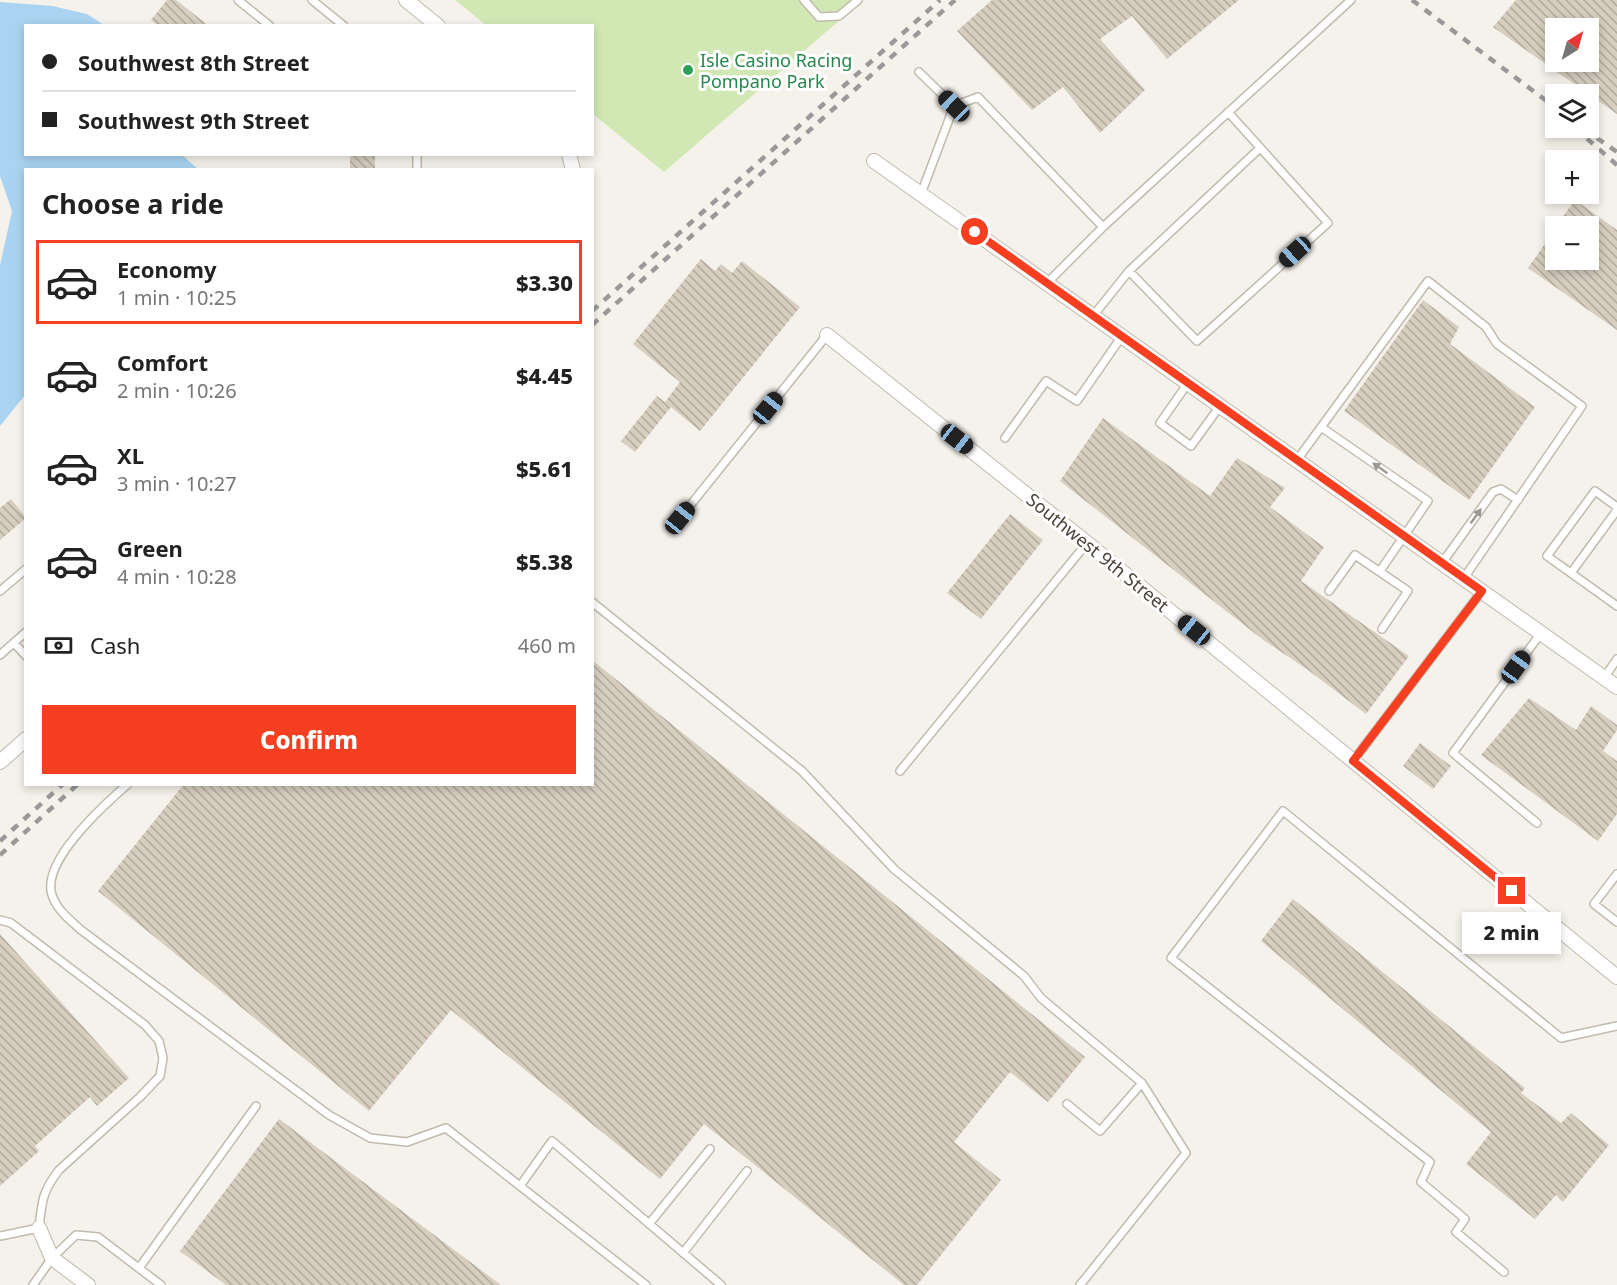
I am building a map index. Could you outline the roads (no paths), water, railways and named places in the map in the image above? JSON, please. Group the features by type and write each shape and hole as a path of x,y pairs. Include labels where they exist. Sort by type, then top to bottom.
{"street":[{"path":"406,0 436,24"},
{"path":"874,161 1617,687"},
{"name":"Southwest 9th Street","path":"827,335 1088,543 1617,977"},
{"path":"0,762 24,741"},
{"path":"39,1228 52,1258 88,1285"}],"lane":[{"path":"238,0 268,24"},
{"path":"312,0 342,24"},
{"path":"804,0 819,16 839,16 858,0"},
{"path":"1047,283 1103,227 1351,0"},
{"path":"919,72 954,106"},
{"path":"921,194 954,106 978,96 1103,227"},
{"path":"1129,271 1197,341 1328,223 1228,112"},
{"path":"1093,316 1129,271 1260,148"},
{"path":"1297,460 1428,281 1486,327 1497,344 1582,406 1464,578"},
{"path":"680,518 827,335"},
{"path":"1005,438 1046,381 1077,401 1122,336"},
{"path":"1188,383 1160,423 1191,446 1220,406"},
{"path":"1321,427 1428,501 1380,571"},
{"path":"1442,563 1493,492 1502,489 1518,500"},
{"path":"1571,573 1617,508 1595,491 1547,556 1617,606"},
{"path":"900,771 1088,543"},
{"path":"1329,591 1355,555 1408,591 1382,629"},
{"path":"0,591 24,571"},
{"path":"1353,761 1482,591"},
{"path":"594,604 802,771 894,869 1024,976 1041,998 1142,1083 1186,1153 1080,1285"},
{"path":"1537,823 1453,753 1541,633"},
{"path":"0,655 24,634"},
{"path":"14,643 24,654"},
{"path":"1604,678 1617,659"},
{"path":"126,786 98,810 69,844 54,868 51,893 60,911 81,930 329,1115 370,1138 407,1142 446,1128 646,1285"},
{"path":"1504,1272 1456,1232 1465,1219 1421,1182 1430,1162 1171,958 1283,811 1561,1038 1617,1026"},
{"path":"1617,873 1594,904 1617,922"},
{"path":"0,920 11,923 145,1025 159,1041 163,1058 160,1076 59,1170 48,1184 42,1198 39,1228 0,1236"},
{"path":"1067,1104 1100,1131 1142,1083"},
{"path":"139,1268 256,1106"},
{"path":"520,1186 552,1141 721,1285"},
{"path":"649,1224 710,1149"},
{"path":"683,1253 747,1171"},
{"path":"33,1285 52,1258 76,1235 98,1237 161,1285"}],"water":[{"path":"0,2 52,6 87,14 102,24 24,24 24,156 183,156 197,168 24,168 24,396 0,426 0,265 12,211 0,176"}],"railway":[{"path":"594,309 940,0"},
{"path":"594,323 955,0"},
{"path":"1412,0 1545,100"},
{"path":"1586,138 1617,165"},
{"path":"1597,138 1617,152"},
{"path":"0,841 61,786"},
{"path":"0,855 76,786"}],"place":[{"name":"Isle Casino Racing Pompano Park","path":"688,70"}]}
